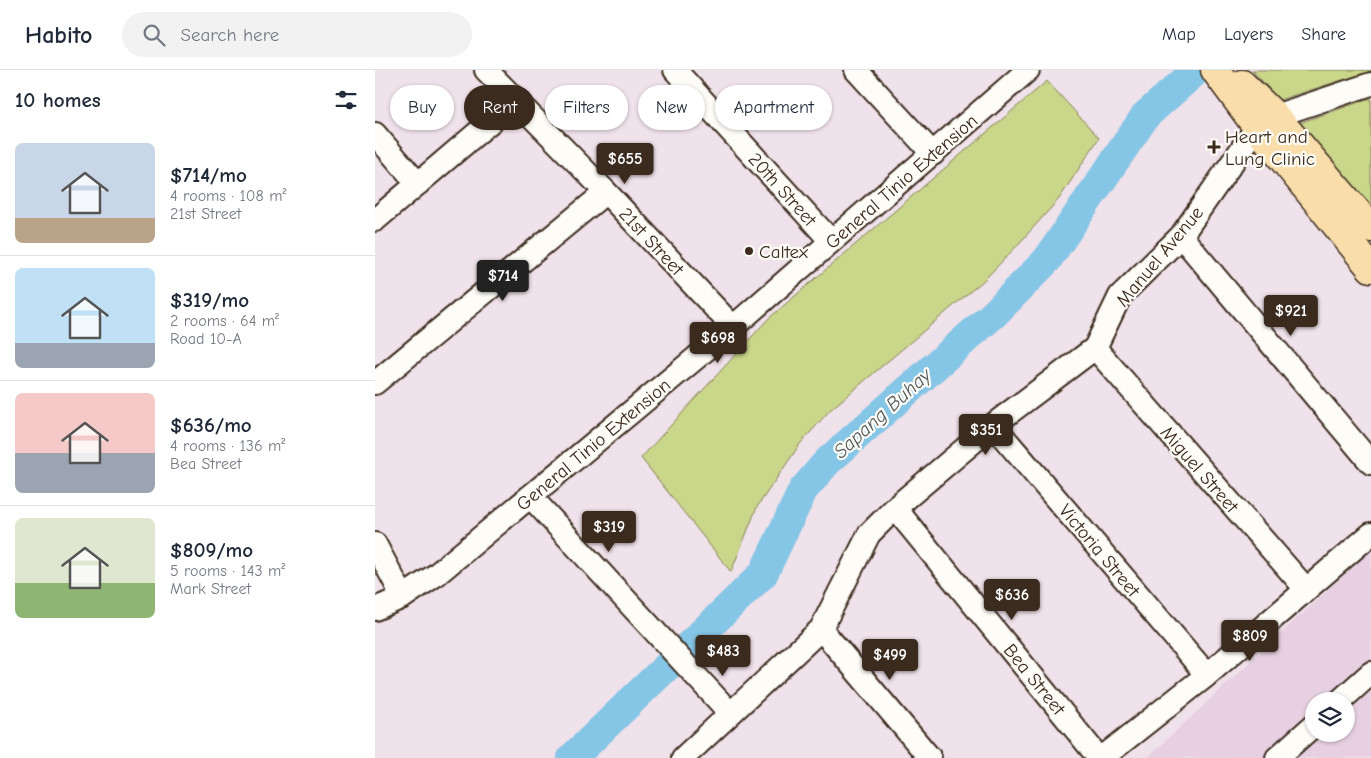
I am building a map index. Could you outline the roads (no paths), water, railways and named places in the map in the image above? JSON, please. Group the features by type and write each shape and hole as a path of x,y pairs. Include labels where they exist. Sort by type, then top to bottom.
{"main road":[{"path":"1220,71 1266,122 1371,228"},
{"path":"1266,122 1371,268"}],"street":[{"name":"21st Street","path":"487,70 501,85"},
{"name":"20th Street","path":"675,70 831,241"},
{"path":"856,70 933,154"},
{"name":"General Tinio Extension","path":"375,609 403,597 437,574 733,327 1028,70"},
{"path":"1266,122 1371,84"},
{"name":"21st Street","path":"535,121 606,192 733,327"},
{"name":"Manuel Avenue","path":"683,758 821,629 869,534 895,508 993,425 1095,348 1120,296 1181,236 1266,122"},
{"path":"375,220 481,130"},
{"path":"375,134 418,184"},
{"path":"375,383 606,192"},
{"path":"1181,236 1371,463"},
{"name":"Miguel Street","path":"1095,348 1305,590"},
{"name":"Victoria Street","path":"993,425 1207,675"},
{"path":"530,496 730,713"},
{"name":"Bea Street","path":"895,508 1101,758"},
{"path":"1101,758 1207,675 1371,534"},
{"path":"375,544 403,597"},
{"path":"821,629 930,758"},
{"path":"1350,692 1371,673"},
{"path":"1277,758 1305,733"}],"waterway":[{"name":"Sapang Buhay","path":"572,758 763,574 803,490 827,462 995,313 1047,260 1146,115 1197,70"}],"place":[{"name":"Heart and Lung Clinic","path":"1214,147"},
{"name":"Caltex","path":"749,251"}]}
